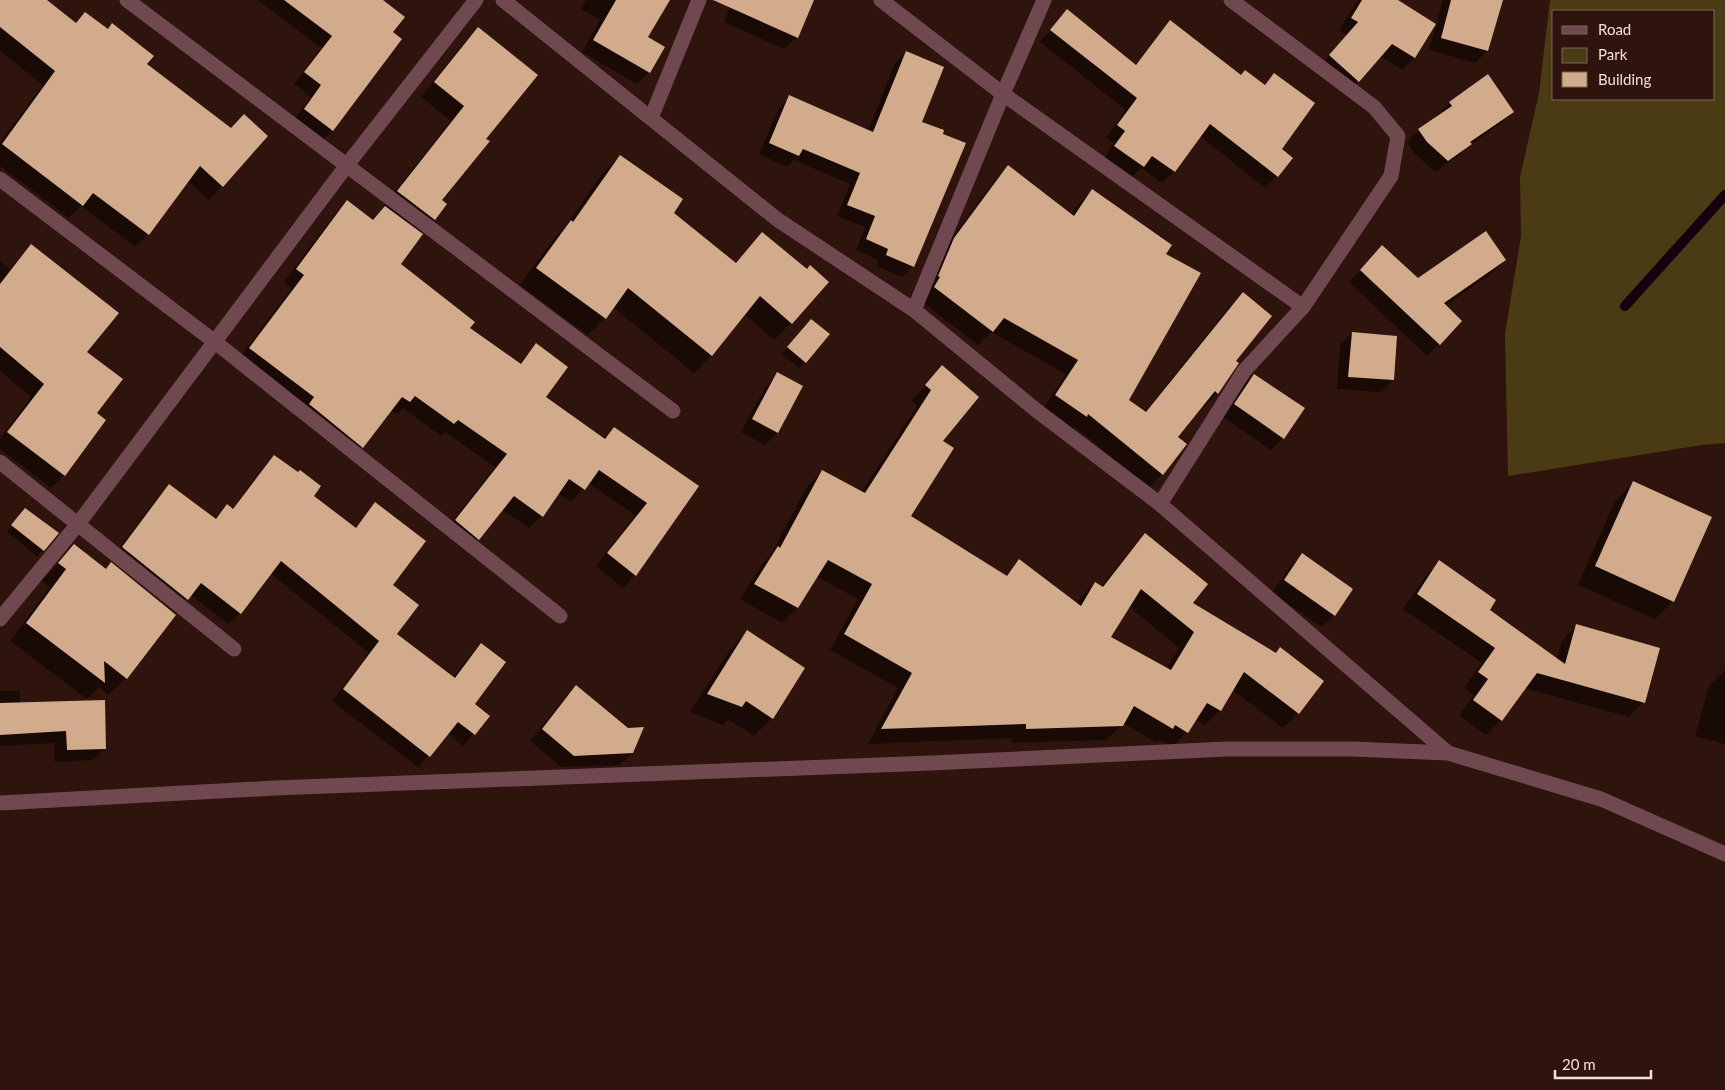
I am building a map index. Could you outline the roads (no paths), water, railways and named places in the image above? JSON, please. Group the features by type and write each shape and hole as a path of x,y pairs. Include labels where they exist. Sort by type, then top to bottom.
{"street":[{"path":"127,0 673,411"},
{"path":"0,620 78,524 346,166 476,0"},
{"path":"503,0 778,220 914,310 1036,410 1160,504 1448,753"},
{"path":"651,118 699,0"},
{"path":"881,0 1003,94 1303,307"},
{"path":"914,310 1044,0"},
{"path":"1160,504 1244,371 1303,307 1392,176 1398,136 1374,107 1231,0"},
{"path":"0,180 215,342 560,616"},
{"path":"0,462 234,649"},
{"path":"0,803 276,788 1227,750 1353,749 1448,753 1601,799 1725,854"}],"waterway":[{"path":"1625,306 1725,195"}]}
